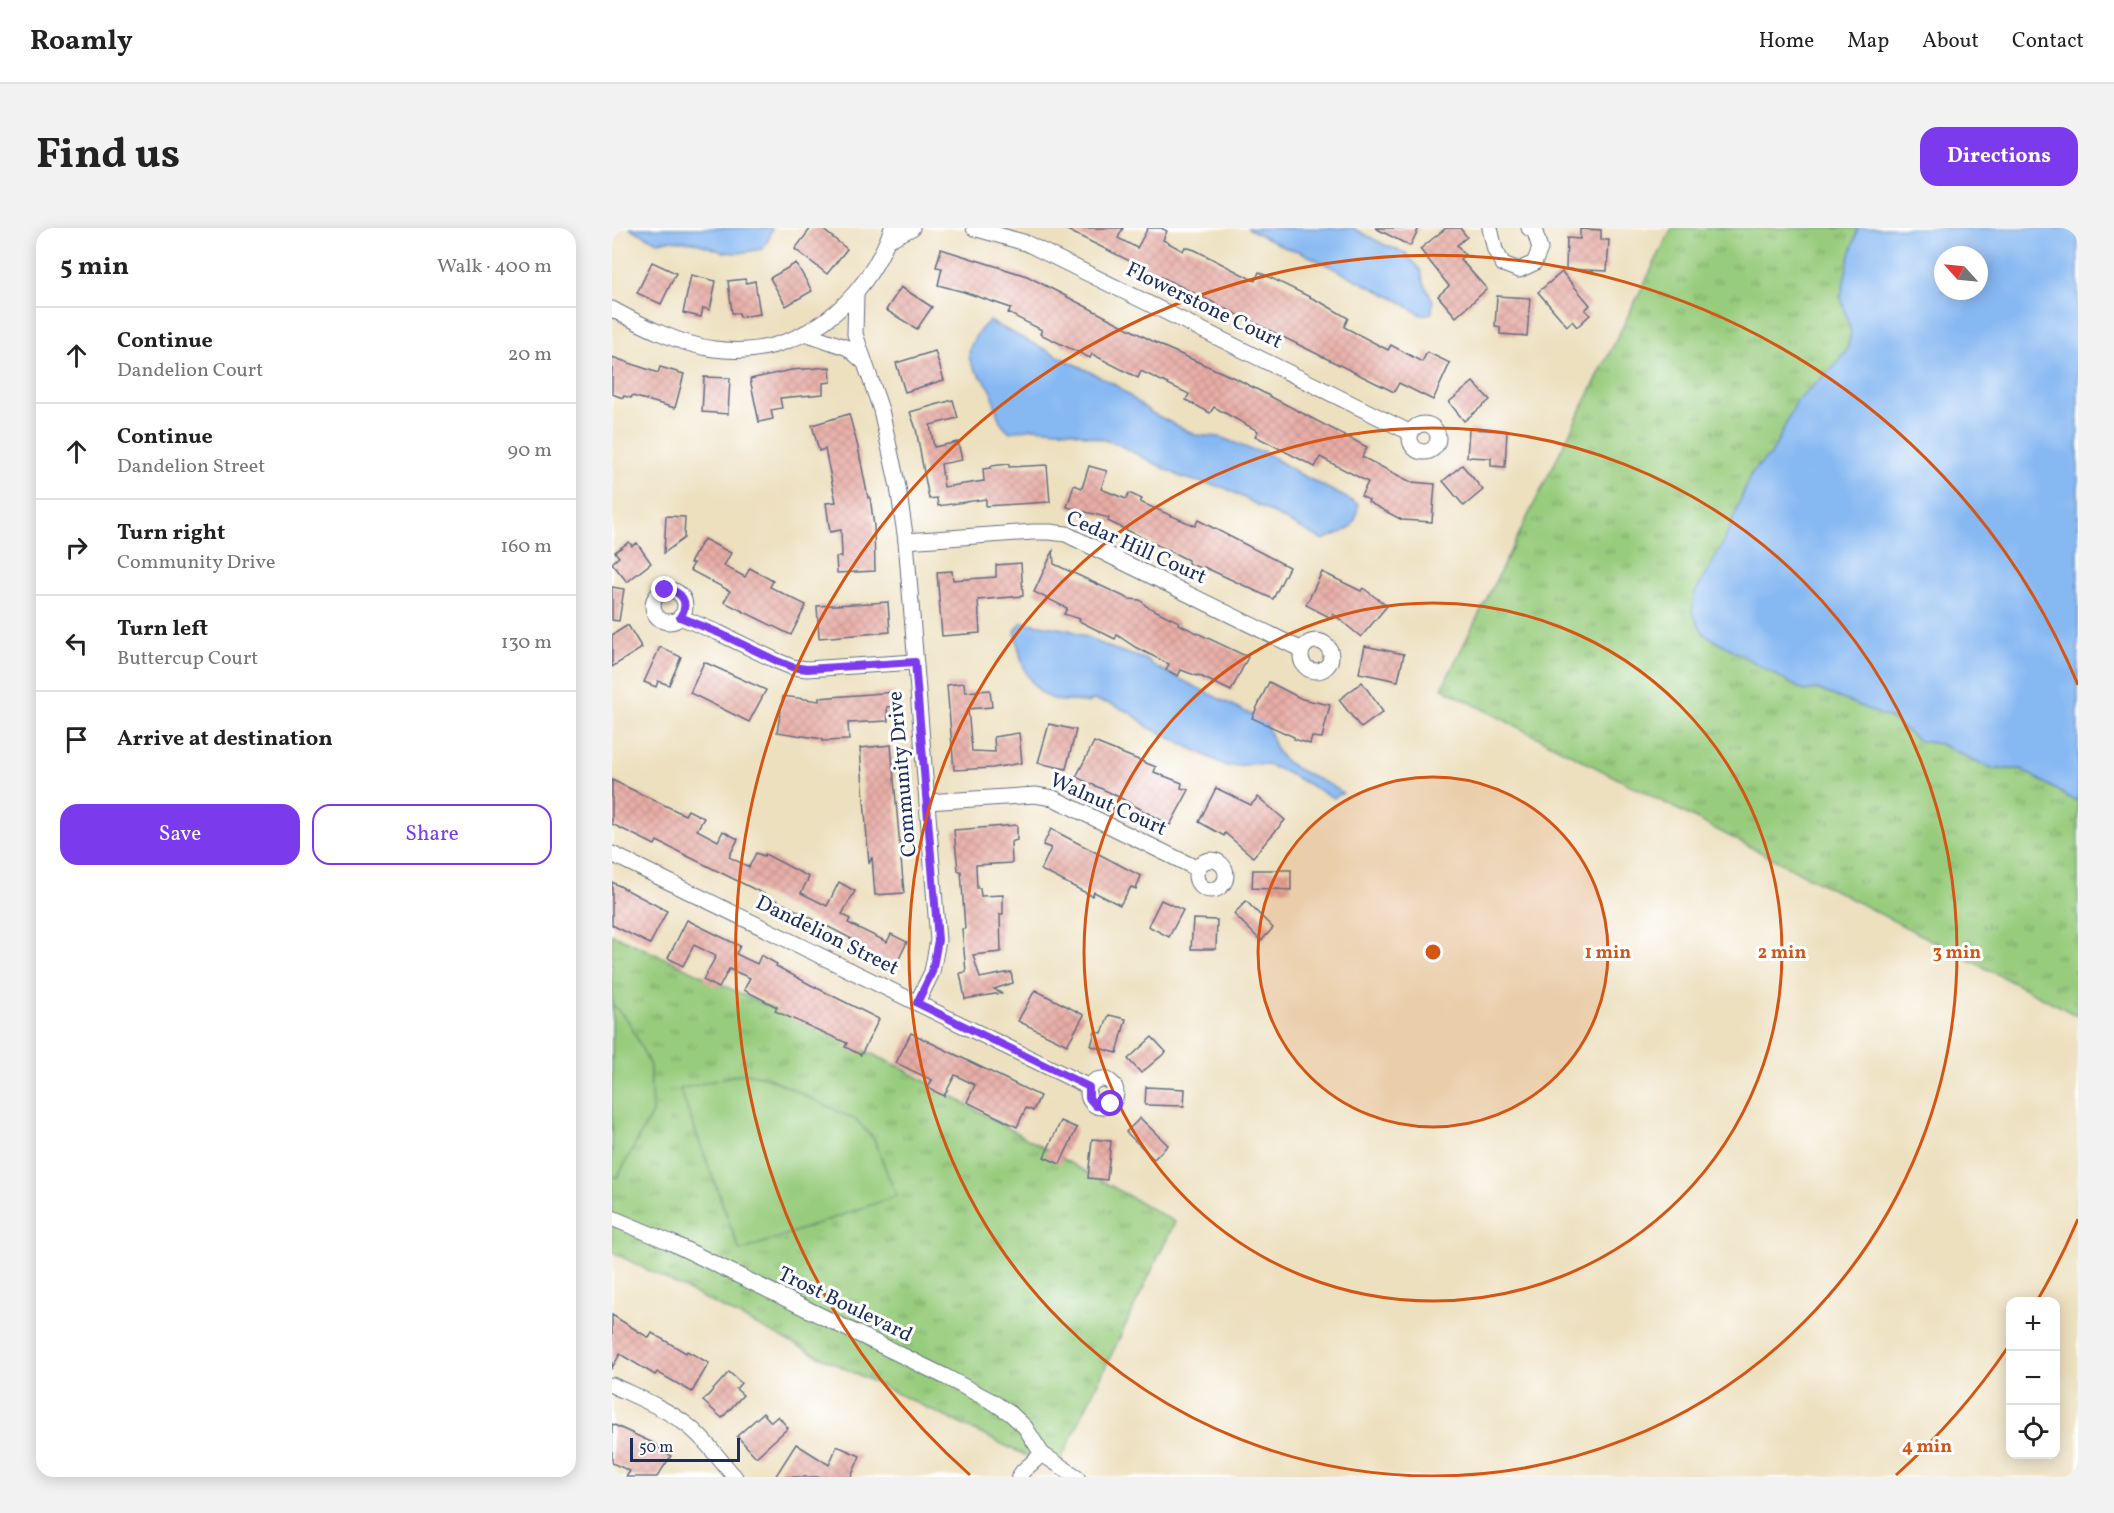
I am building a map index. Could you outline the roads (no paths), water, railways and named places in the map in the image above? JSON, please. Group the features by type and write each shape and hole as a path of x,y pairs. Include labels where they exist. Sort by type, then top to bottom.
{"street":[{"path":"616,315 687,343 714,349 742,350 783,342 805,333 843,307 875,266 890,234 912,228"},
{"name":"Flowerstone Court","path":"974,228 1026,243 1411,433"},
{"path":"1490,228 1496,250 1503,264 1519,270 1534,263 1540,249 1535,232 1529,228"},
{"name":"Community Drive","path":"856,293 855,334 881,410 898,487 906,542 938,940 932,972 917,1003"},
{"path":"805,333 848,348 864,362"},
{"name":"Cedar Hill Court","path":"906,542 1033,532 1066,534 1302,650"},
{"path":"680,617 792,667 807,669 915,662"},
{"name":"Walnut Court","path":"927,802 1035,795 1053,798 1198,869"},
{"name":"Dandelion Street","path":"612,854 1089,1087"},
{"name":"Trost Boulevard","path":"612,1218 672,1243 993,1402 1025,1427 1042,1454"},
{"path":"612,1385 687,1425 699,1435 735,1477"},
{"path":"1019,1477 1042,1454 1077,1477"}],"water":[{"path":"629,228 772,228 769,239 762,249 740,253 723,252 694,242 669,240 658,242"},
{"path":"1247,228 1353,228 1406,253 1421,271 1423,281 1433,301 1432,313 1421,315 1401,302 1299,251 1286,248"},
{"path":"1858,228 2078,228 2078,801 2021,769 1993,769 1940,744 1919,741 1890,718 1817,689 1804,691 1704,634 1692,612 1694,595 1725,540 1751,474 1771,455 1797,401 1837,364 1847,350 1851,332 1841,297"},
{"path":"989,321 1114,384 1152,413 1195,435 1220,437 1252,450 1263,451 1300,474 1358,504 1355,521 1348,529 1323,540 1225,488 1183,478 1115,443 1070,431 1033,428 1010,432 998,417 991,390 973,367 969,357 971,345"},
{"path":"1022,622 1070,630 1111,648 1147,660 1154,666 1264,721 1277,751 1286,761 1343,793 1334,798 1267,765 1227,766 1148,727 1131,713 1111,704 1093,700 1087,703 1063,701 1041,693 1023,665 1015,631"}]}
